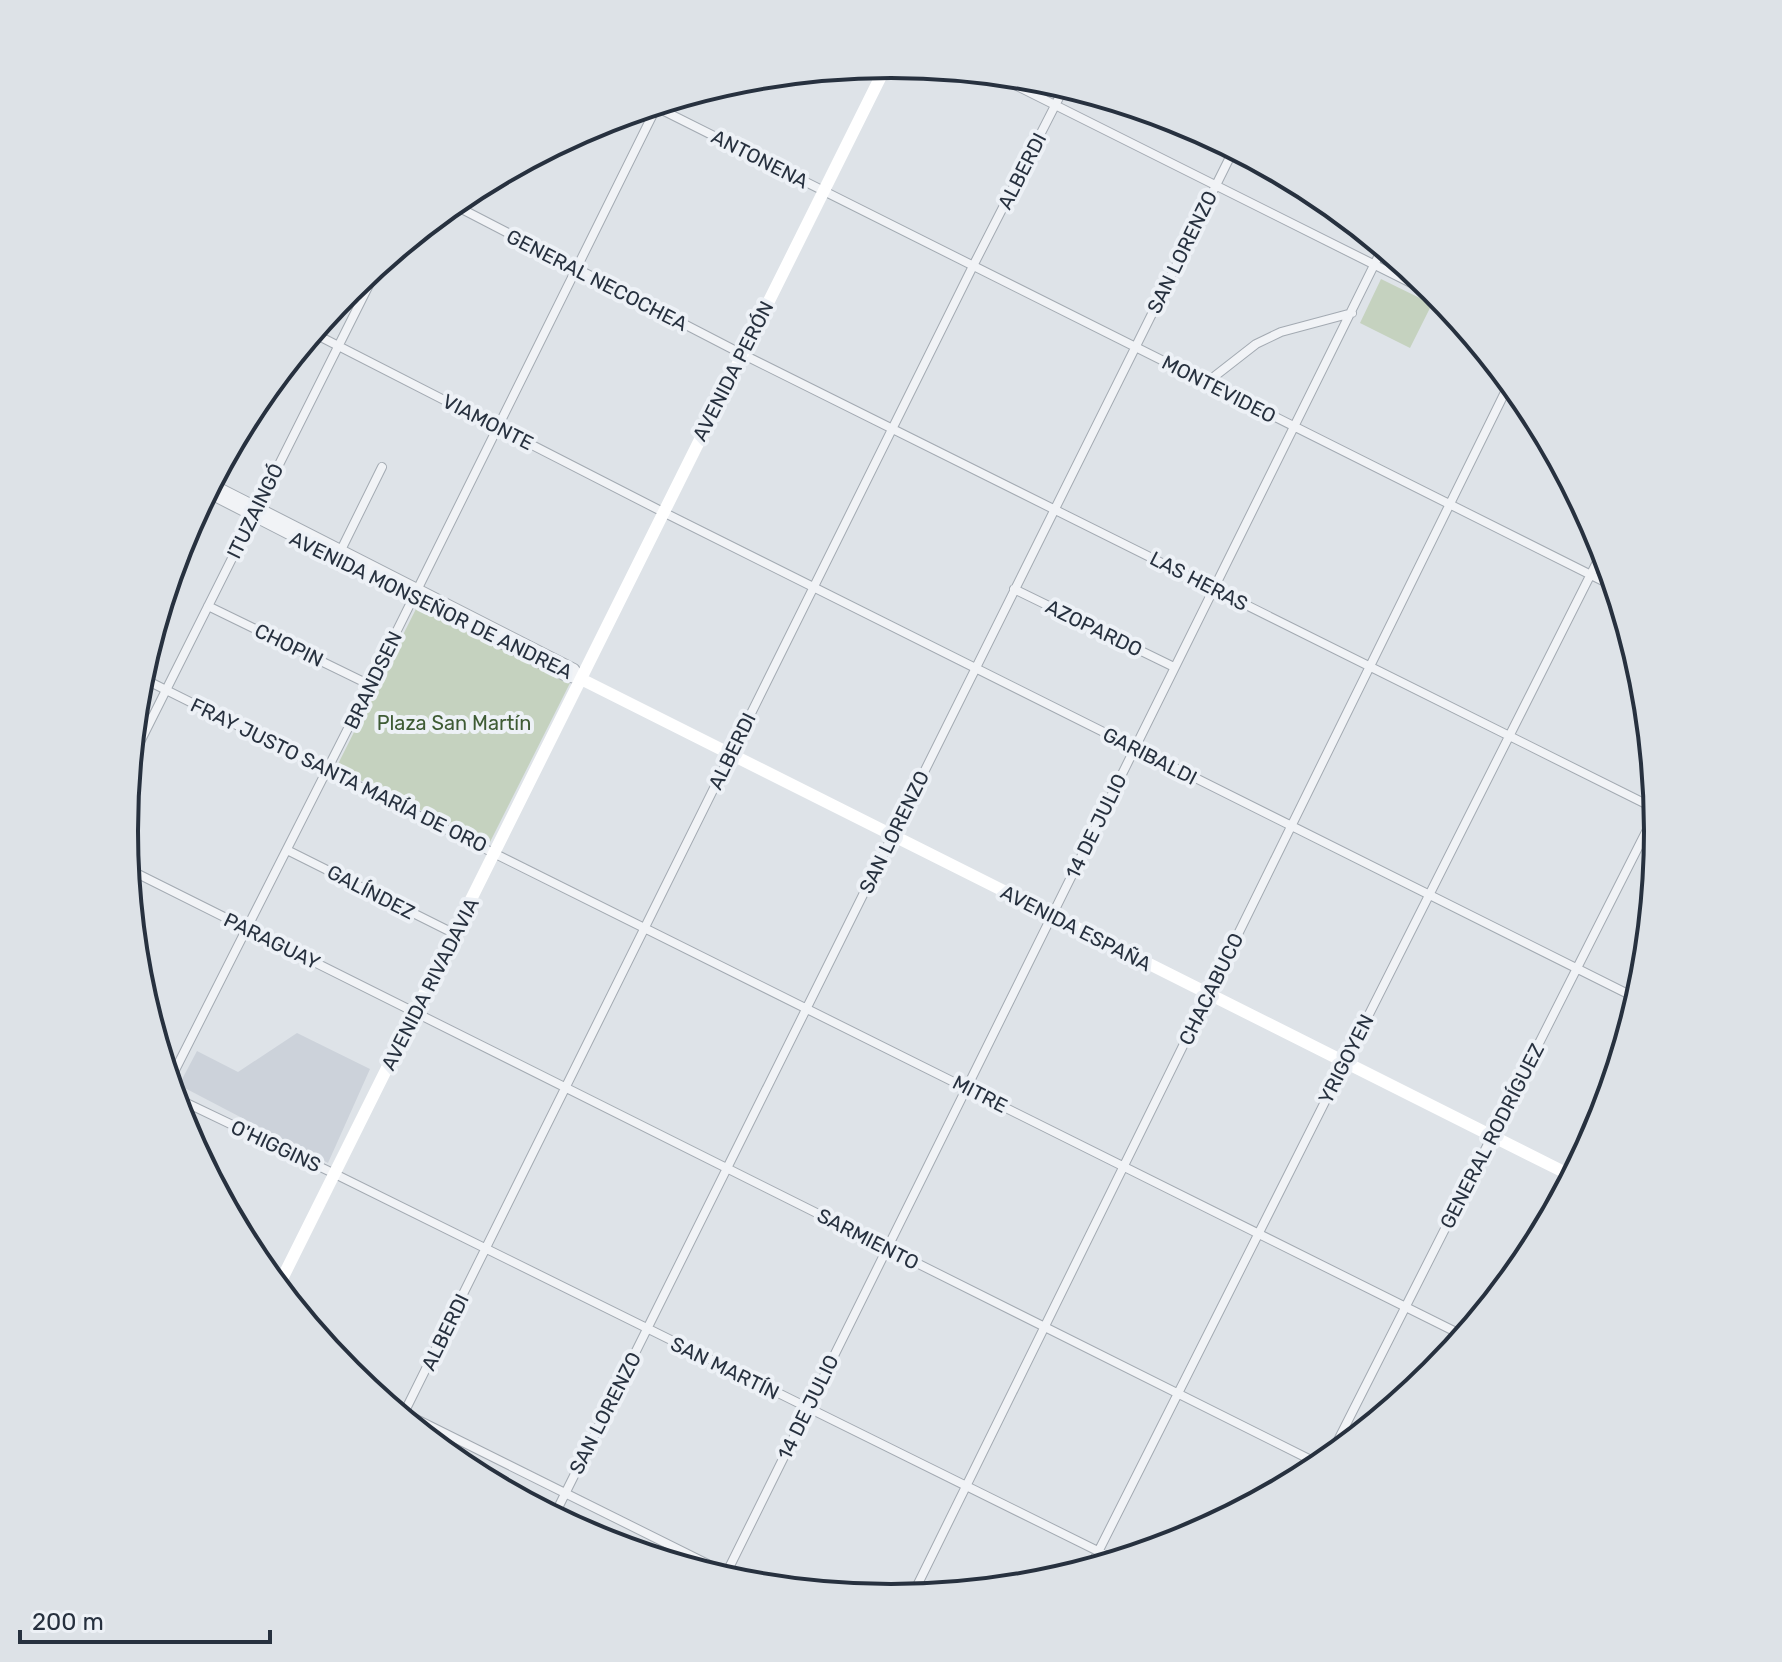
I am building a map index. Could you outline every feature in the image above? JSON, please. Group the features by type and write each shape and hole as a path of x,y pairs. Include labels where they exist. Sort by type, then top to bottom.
{"main road":[{"name":"AVENIDA PERÓN","path":"581,679 880,78"},
{"name":"AVENIDA ESPAÑA","path":"581,679 1562,1171"},
{"name":"AVENIDA RIVADAVIA","path":"284,1275 581,679"}],"street":[{"path":"1025,90 1401,278"},
{"name":"ALBERDI","path":"407,1407 892,428 1060,97"},
{"name":"ANTONENA","path":"669,112 824,191"},
{"name":"BRANDSEN","path":"176,1067 328,770 650,118"},
{"name":"SAN LORENZO","path":"559,1506 1229,159"},
{"name":"MONTEVIDEO","path":"824,191 1601,580"},
{"name":"GENERAL NECOCHEA","path":"465,211 742,354"},
{"name":"14 DE JULIO","path":"729,1566 1378,257"},
{"name":"ITUZAINGÓ","path":"144,734 364,294"},
{"path":"1206,383 1256,344 1281,332 1352,313"},
{"name":"VIAMONTE","path":"323,338 663,512"},
{"name":"LAS HERAS","path":"742,354 1643,803"},
{"name":"CHACABUCO","path":"919,1583 1504,395"},
{"path":"341,550 382,467"},
{"name":"AVENIDA MONSEÑOR DE ANDREA","path":"220,490 255,511 415,593 574,669 581,679"},
{"name":"AVENIDA MONSEÑOR DE ANDREA","path":"217,496 341,550 415,593"},
{"name":"GARIBALDI","path":"663,512 1626,993"},
{"name":"YRIGOYEN","path":"1097,1555 1595,565"},
{"name":"AZOPARDO","path":"1014,589 1174,667"},
{"name":"CHOPIN","path":"208,606 370,685"},
{"name":"FRAY JUSTO SANTA MARÍA DE ORO","path":"152,683 496,852"},
{"name":"GENERAL RODRÍGUEZ","path":"1342,1433 1644,834"},
{"name":"GALÍNDEZ","path":"287,850 455,934"},
{"name":"MITRE","path":"496,852 1453,1331"},
{"name":"PARAGUAY","path":"140,875 416,1013"},
{"name":"SARMIENTO","path":"416,1013 1307,1458"},
{"name":"O'HIGGINS","path":"190,1104 335,1174"},
{"name":"SAN MARTÍN","path":"335,1174 807,1410 1103,1553"},
{"path":"440,1433 685,1555"}],"shaded area":[{"path":"297,1033 370,1069 328,1163 183,1087 181,1081 197,1051 238,1072"}],"green space":[{"path":"1381,279 1424,300 1431,307 1410,348 1360,323"},
{"name":"Plaza San Martín","path":"417,607 570,683 489,844 336,768"}]}
